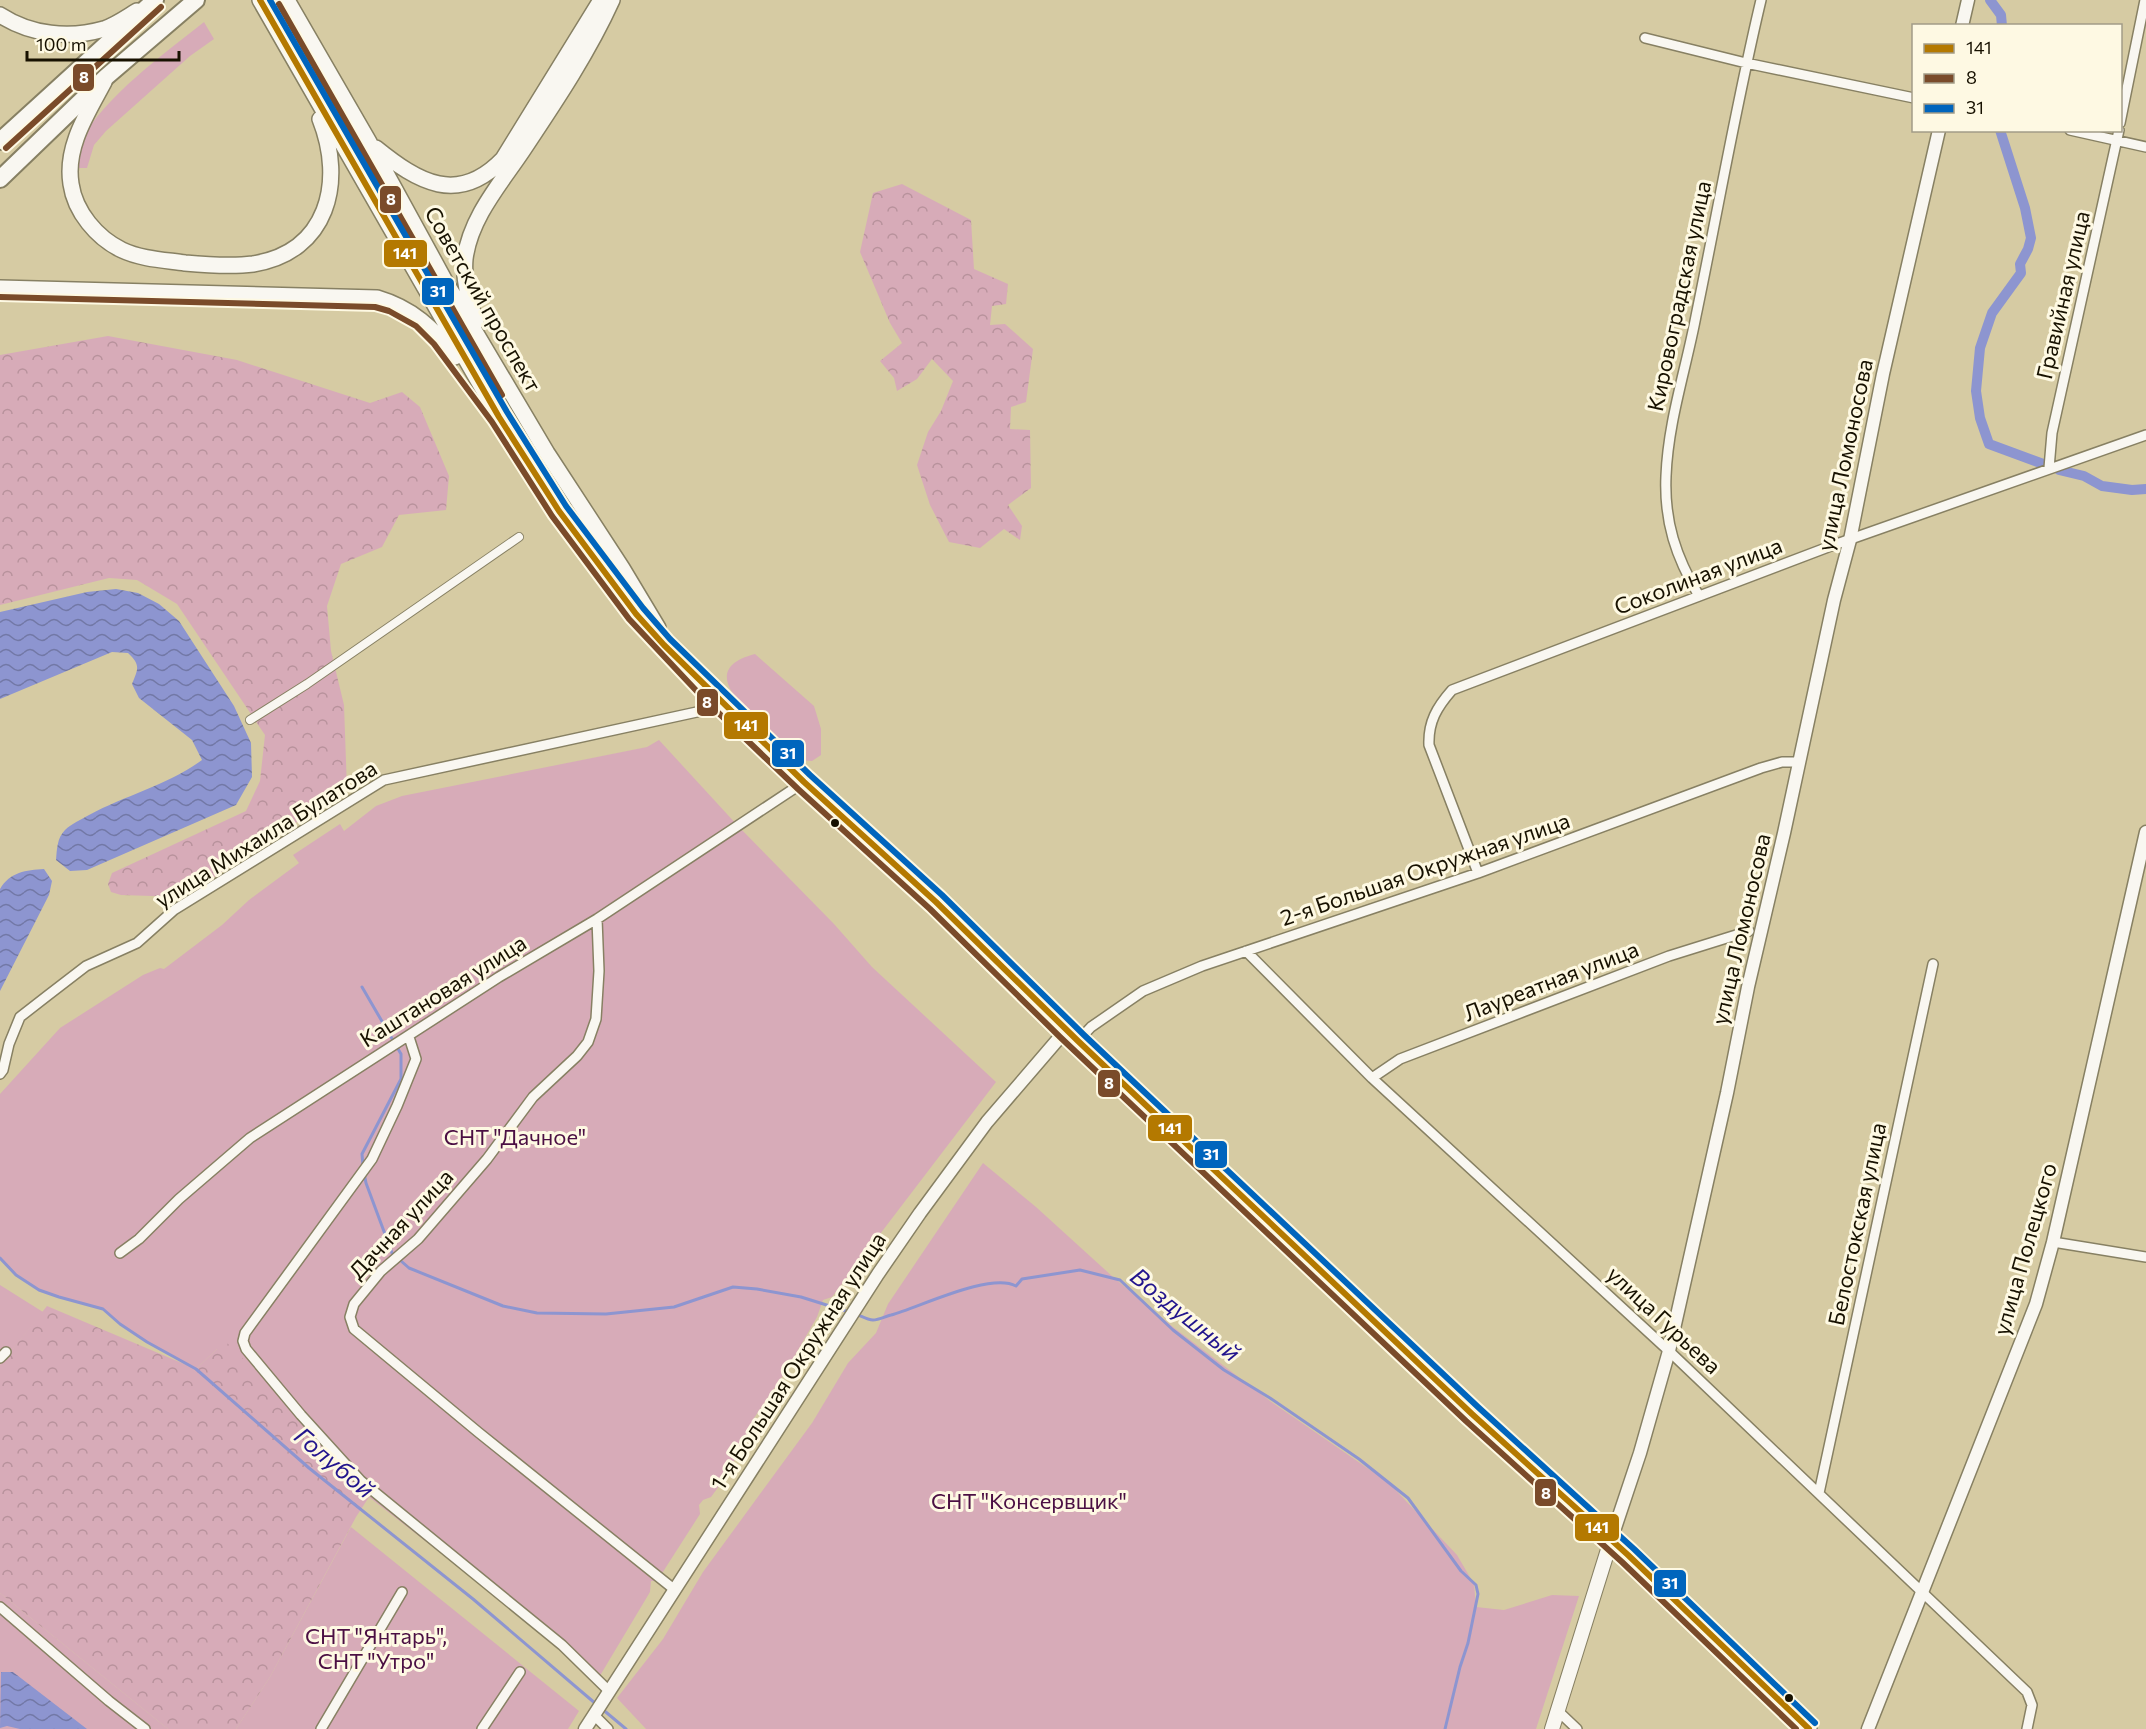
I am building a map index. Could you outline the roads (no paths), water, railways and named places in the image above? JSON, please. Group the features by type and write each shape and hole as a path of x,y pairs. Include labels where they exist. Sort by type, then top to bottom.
{"highway":[{"path":"0,141 154,1"},
{"path":"0,179 106,77 193,2"}],"main road":[{"name":"Советский проспект","path":"260,0 499,417 559,511 636,614 692,673 804,782 936,902 1066,1030 1472,1414 1611,1540 1809,1729"},
{"name":"Советский проспект","path":"287,0 369,142 445,281 547,453 668,643 692,673"},
{"path":"369,142 404,170 433,183 460,184 475,180 491,171 503,159 601,0"},
{"path":"487,352 472,311 465,281 465,259 470,237 482,212 556,100 589,45 612,0"},
{"path":"0,15 33,30 69,35 106,28 154,1"},
{"path":"106,77 77,136 70,169 71,186 79,208 97,233 122,250 154,259 199,264 254,264 290,250 308,236 322,219 329,198 332,174 327,136 288,48"},
{"path":"0,288 377,298 393,303 421,319 441,338 499,417"},
{"name":"улица Ломоносова","path":"1552,1729 1611,1540"}],"street":[{"name":"Кировоградская улица","path":"1699,596 1685,573 1670,535 1666,477 1671,430 1761,0"},
{"path":"1962,24 1968,0"},
{"path":"2122,118 2145,0"},
{"path":"1645,38 1746,63 1912,98"},
{"name":"улица Ломоносова","path":"1611,1540 1640,1453 1669,1351 1834,600 1850,540 1883,374 1939,132"},
{"path":"2089,132 2118,135 2146,147"},
{"name":"Гравийная улица","path":"2049,468 2052,434 2118,135"},
{"name":"Соколиная улица","path":"1478,873 1430,745 1429,732 1433,716 1452,690 1850,540 2146,435"},
{"path":"250,720 307,684 519,537"},
{"name":"улица Михаила Булатова","path":"0,1074 20,1017 86,966 138,943 174,910 384,780 706,710 722,703"},
{"name":"2-я Большая Окружная улица","path":"1078,1041 1091,1027 1143,991 1202,966 1478,873 1761,768 1782,762 1799,762"},
{"name":"Каштановая улица","path":"120,1253 140,1239 179,1199 250,1138 499,977 597,919 804,782"},
{"name":"улица Полецкого","path":"1868,1729 2036,1304 2054,1242 2146,832"},
{"name":"Дачная улица","path":"597,919 599,971 596,1019 588,1042 577,1056 533,1097 487,1159 418,1239 381,1271 354,1305 350,1317 354,1329 675,1590"},
{"name":"Лауреатная улица","path":"1372,1078 1400,1059 1669,956 1749,931"},
{"name":"улица Гурьева","path":"1246,951 1372,1078 1669,1351 2027,1692 2032,1705 2027,1729"},
{"name":"Белостокская улица","path":"1819,1493 1933,964"},
{"name":"1-я Большая Окружная улица","path":"585,1729 914,1222 987,1122 1066,1030"},
{"path":"409,1037 416,1059 372,1159 245,1333 243,1341 246,1349 301,1415 361,1481 562,1645 607,1695"},
{"path":"2054,1242 2146,1257"},
{"path":"321,1729 402,1592"},
{"path":"0,1606 144,1729"},
{"path":"482,1729 520,1672"},
{"path":"1558,1711 1577,1729"},
{"path":"594,1715 608,1729"}],"water":[{"path":"116,589 138,593 159,604 179,621 234,706 251,743 252,777 236,805 87,870 70,871 56,860 59,840 67,828 103,808 189,769 202,760 192,740 139,698 132,684 137,664 128,653 112,652 0,699 0,612 87,592"},
{"path":"44,869 52,881 49,895 0,991 0,889 14,875"},
{"path":"1,1672 13,1672 87,1729 20,1729 7,1726 0,1728"}],"waterway":[{"path":"1990,0 2001,15 2002,24"},
{"path":"2001,132 2025,208 2031,238 2020,264 2021,273 1992,313 1980,348 1976,391 1980,418 1989,444 2046,465"},
{"path":"2059,470 2084,476 2102,486 2132,490 2146,489"},
{"name":"Воздушный","path":"362,987 401,1054 401,1079 362,1154 363,1166"},
{"name":"Воздушный","path":"364,1173 392,1253 409,1268 503,1306 537,1313 606,1314 674,1307 733,1287 801,1297 849,1312"},
{"name":"Голубой","path":"0,1258 16,1275 39,1290 103,1309 120,1324 147,1342 196,1369 309,1468 473,1599 596,1704"},
{"name":"Воздушный","path":"856,1314 875,1320 973,1287 1004,1283 1016,1286 1022,1279 1080,1270 1120,1280 1173,1330 1224,1370 1270,1398 1359,1459 1408,1498 1461,1571 1476,1585 1478,1594 1468,1643 1445,1729"},
{"name":"Голубой","path":"601,1708 626,1729"}],"park label":[{"name":"СНТ \"Дачное\"","path":"515,1137"},
{"name":"СНТ \"Консервщик\"","path":"1029,1501"},
{"name":"СНТ \"Янтарь\", СНТ \"Утро\"","path":"376,1649"}]}
